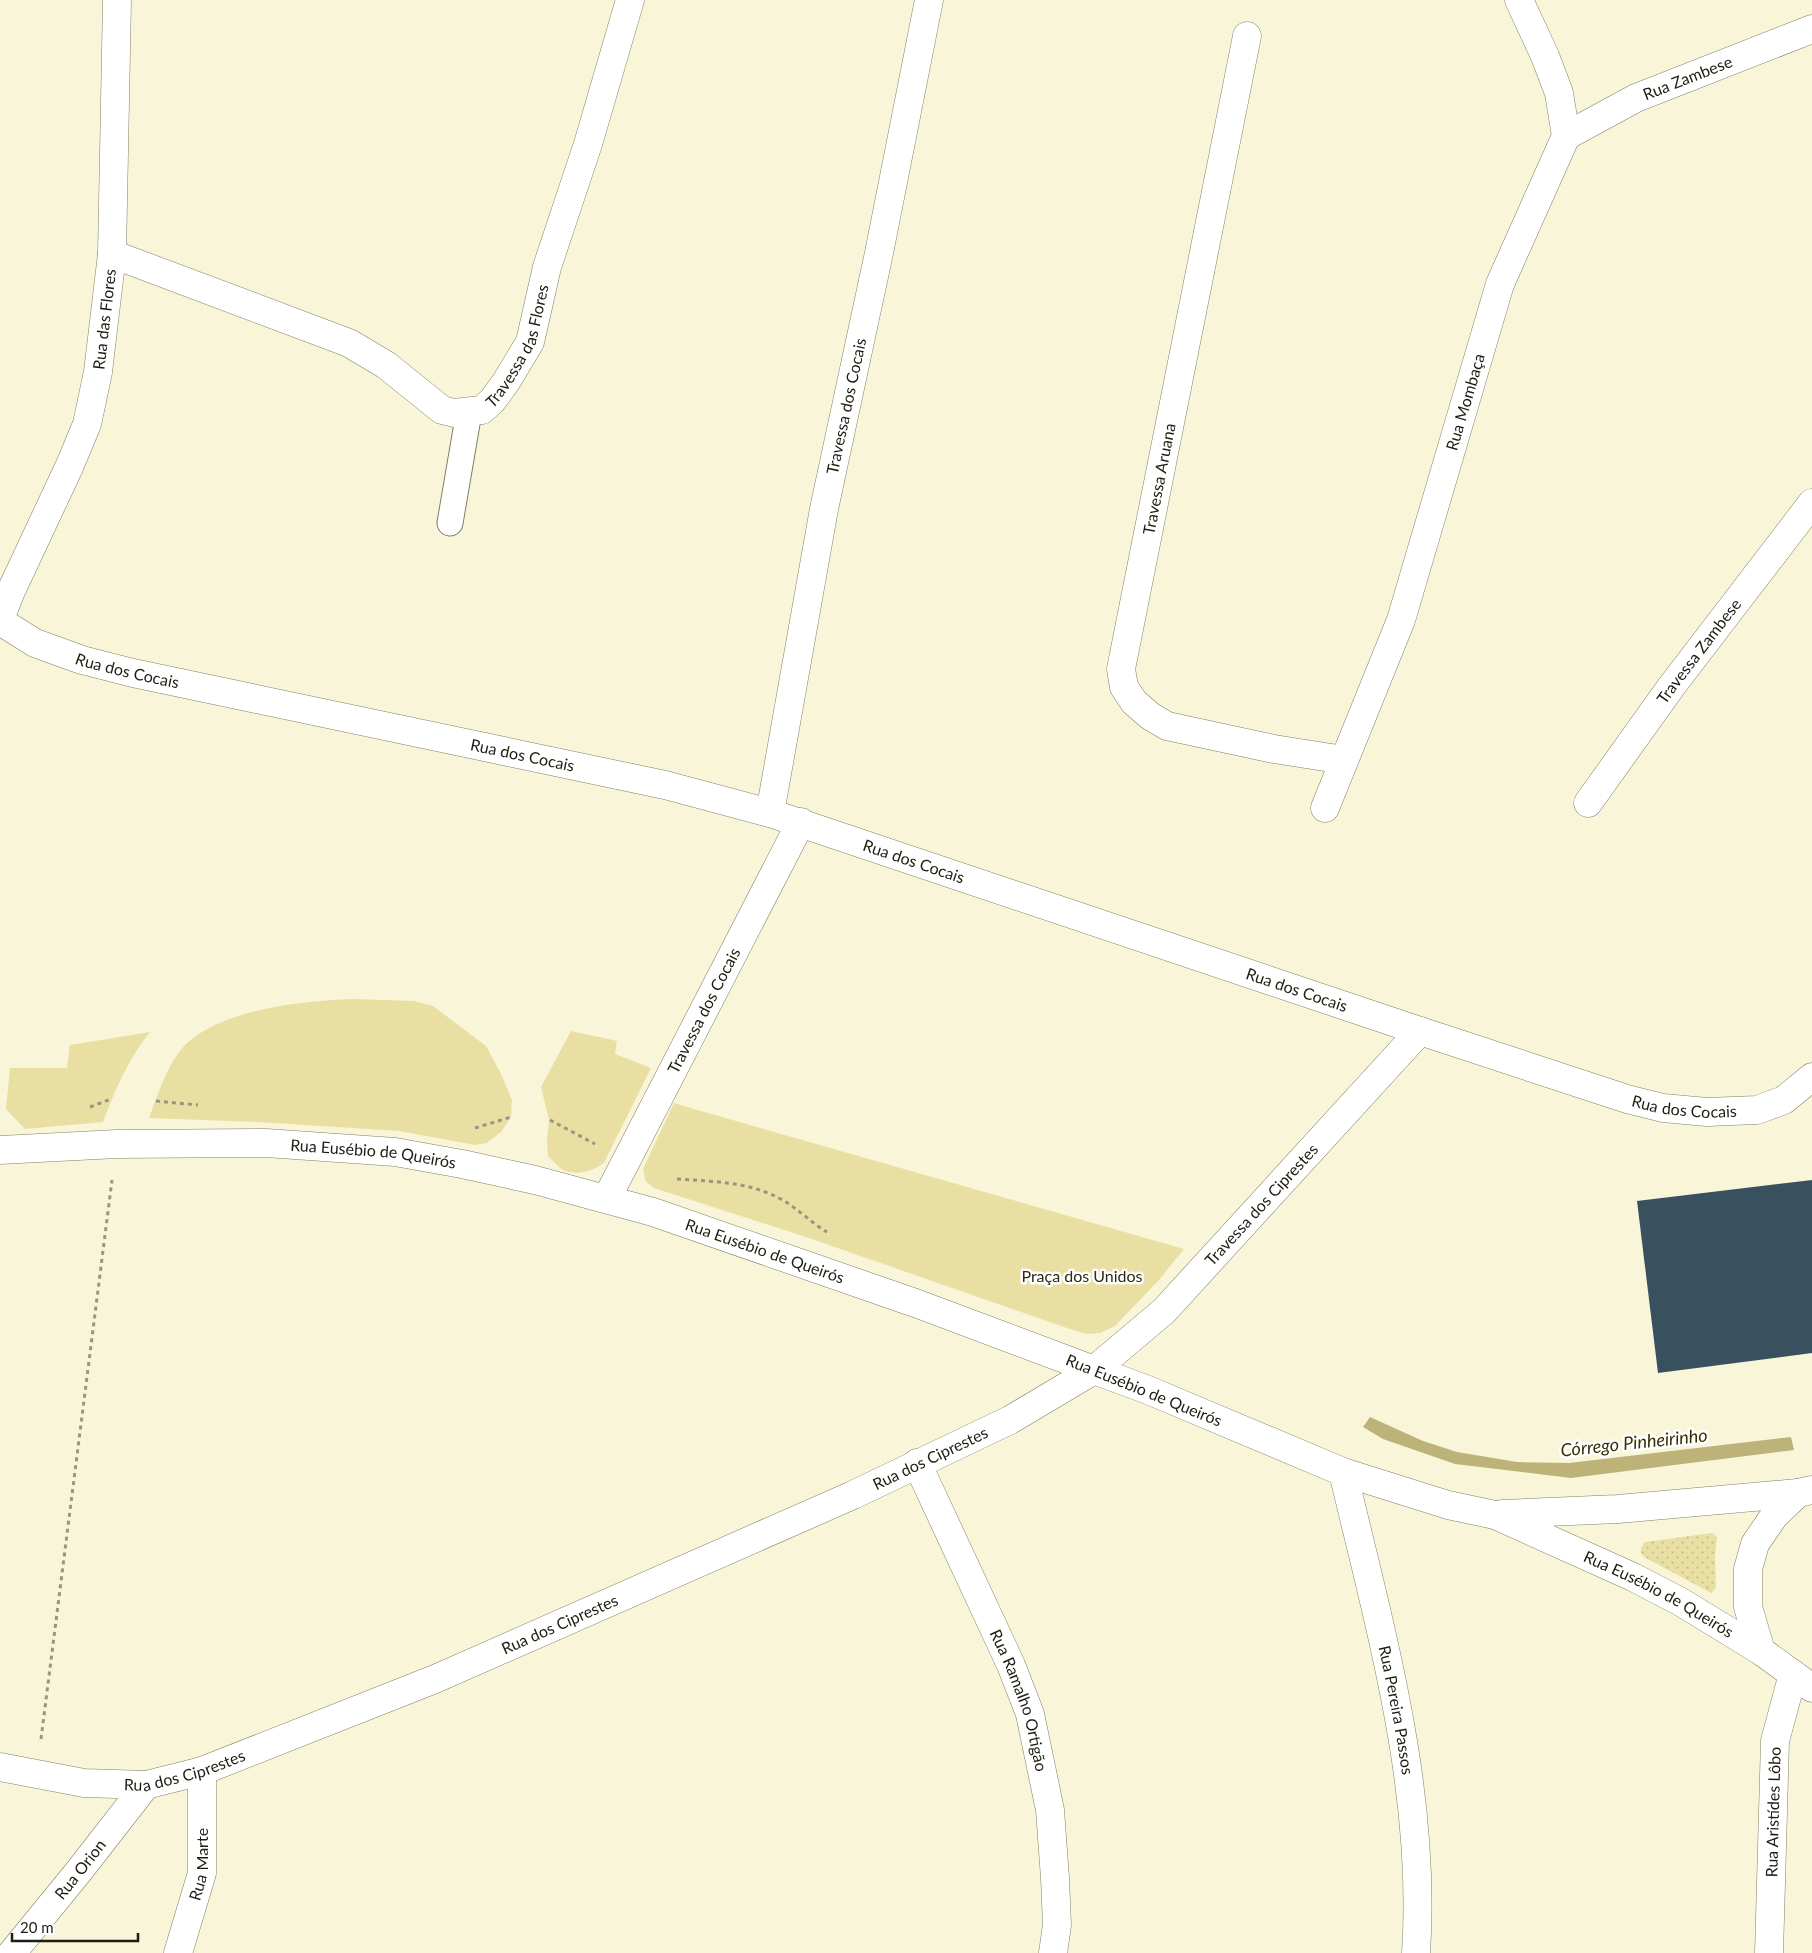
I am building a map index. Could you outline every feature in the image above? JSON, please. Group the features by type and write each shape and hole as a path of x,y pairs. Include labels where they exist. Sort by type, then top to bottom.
{"street":[{"name":"Rua das Flores","path":"0,620 15,582 70,465 87,424 98,372 112,254 117,0"},
{"name":"Travessa das Flores","path":"112,254 349,343 386,365 442,410 454,413 482,410 492,401 506,382 530,342 547,267 588,144 630,0"},
{"name":"Travessa dos Cocais","path":"770,813 824,509 879,253 929,0"},
{"path":"1520,0 1559,93 1566,136"},
{"name":"Rua Zambese","path":"1566,136 1636,98 1812,29"},
{"name":"Travessa Aruana","path":"1247,36 1121,669 1124,687 1134,702 1150,716 1167,726 1274,749 1344,760"},
{"name":"Rua Mombaça","path":"1325,808 1401,620 1500,284 1566,136"},
{"name":"Travessa Zambese","path":"1588,803 1671,687 1812,502"},
{"name":"Rua dos Cocais","path":"0,620 35,643 82,660 133,673 665,785 801,822 1420,1032 1627,1099 1663,1108 1708,1112 1757,1110 1784,1100 1812,1077"},
{"name":"Travessa dos Cocais","path":"607,1198 801,822"},
{"name":"Travessa dos Ciprestes","path":"1094,1370 1164,1311 1420,1032"},
{"name":"Rua Eusébio de Queirós","path":"0,1150 117,1144 266,1143 395,1152 535,1180 607,1198 653,1212 909,1301 1094,1370 1343,1472 1448,1505 1495,1515 1633,1576 1681,1602 1761,1651 1803,1681"},
{"name":"Rua dos Ciprestes","path":"0,1767 84,1783 146,1784 202,1770 435,1679 853,1495 1010,1420 1094,1370"},
{"name":"Rua Ramalho Ortigão","path":"917,1463 1011,1664 1030,1714 1050,1810 1056,1906 1053,1953"},
{"name":"Rua Pereira Passos","path":"1343,1472 1371,1583 1390,1671 1408,1774 1416,1848 1419,1916 1416,1953"},
{"path":"1761,1651 1748,1607 1748,1569 1755,1544 1774,1516 1805,1491"},
{"name":"Rua Eusébio de Queirós","path":"1495,1515 1561,1513 1805,1491"},
{"name":"Rua Aristídes Lôbo","path":"1769,1953 1775,1741 1803,1681"},
{"name":"Rua Marte","path":"178,1953 202,1873 202,1770"},
{"name":"Rua Orion","path":"12,1953 79,1871 146,1784"}],"lane":[{"path":"450,523 469,412"}],"path":[{"path":"550,1120 602,1147"},
{"path":"36,1774 117,1144"},
{"path":"675,1179 734,1183 760,1190 785,1202 820,1228 835,1236"}],"green space":[{"path":"352,999 414,1001 433,1006 486,1046 512,1100 511,1117 501,1132 487,1143 475,1145 399,1131 258,1122 149,1118 172,1062 191,1040 210,1028 232,1018 257,1011 308,1002"},
{"path":"571,1031 617,1041 615,1054 651,1068 604,1163 579,1173 563,1170 548,1156 549,1120 541,1087"},
{"path":"150,1032 135,1053 123,1075 103,1122 25,1129 6,1109 10,1068 67,1068 70,1045"},
{"name":"Praça dos Unidos","path":"674,1103 1184,1249 1159,1280 1115,1326 1100,1333 1086,1334 803,1236 654,1188 646,1182 643,1169"},
{"path":"1712,1533 1717,1537 1715,1557 1716,1588 1711,1593 1644,1557 1641,1553 1641,1548 1645,1542"}],"shaded area":[{"path":"1370,1417 1423,1441 1457,1452 1517,1462 1569,1463 1791,1437 1794,1450 1571,1478 1455,1464 1383,1439 1363,1427"}],"building":[{"path":"1812,1180 1812,1353 1658,1373 1637,1201"}],"water label":[{"name":"Córrego Pinheirinho","path":"1634,1443"}]}
